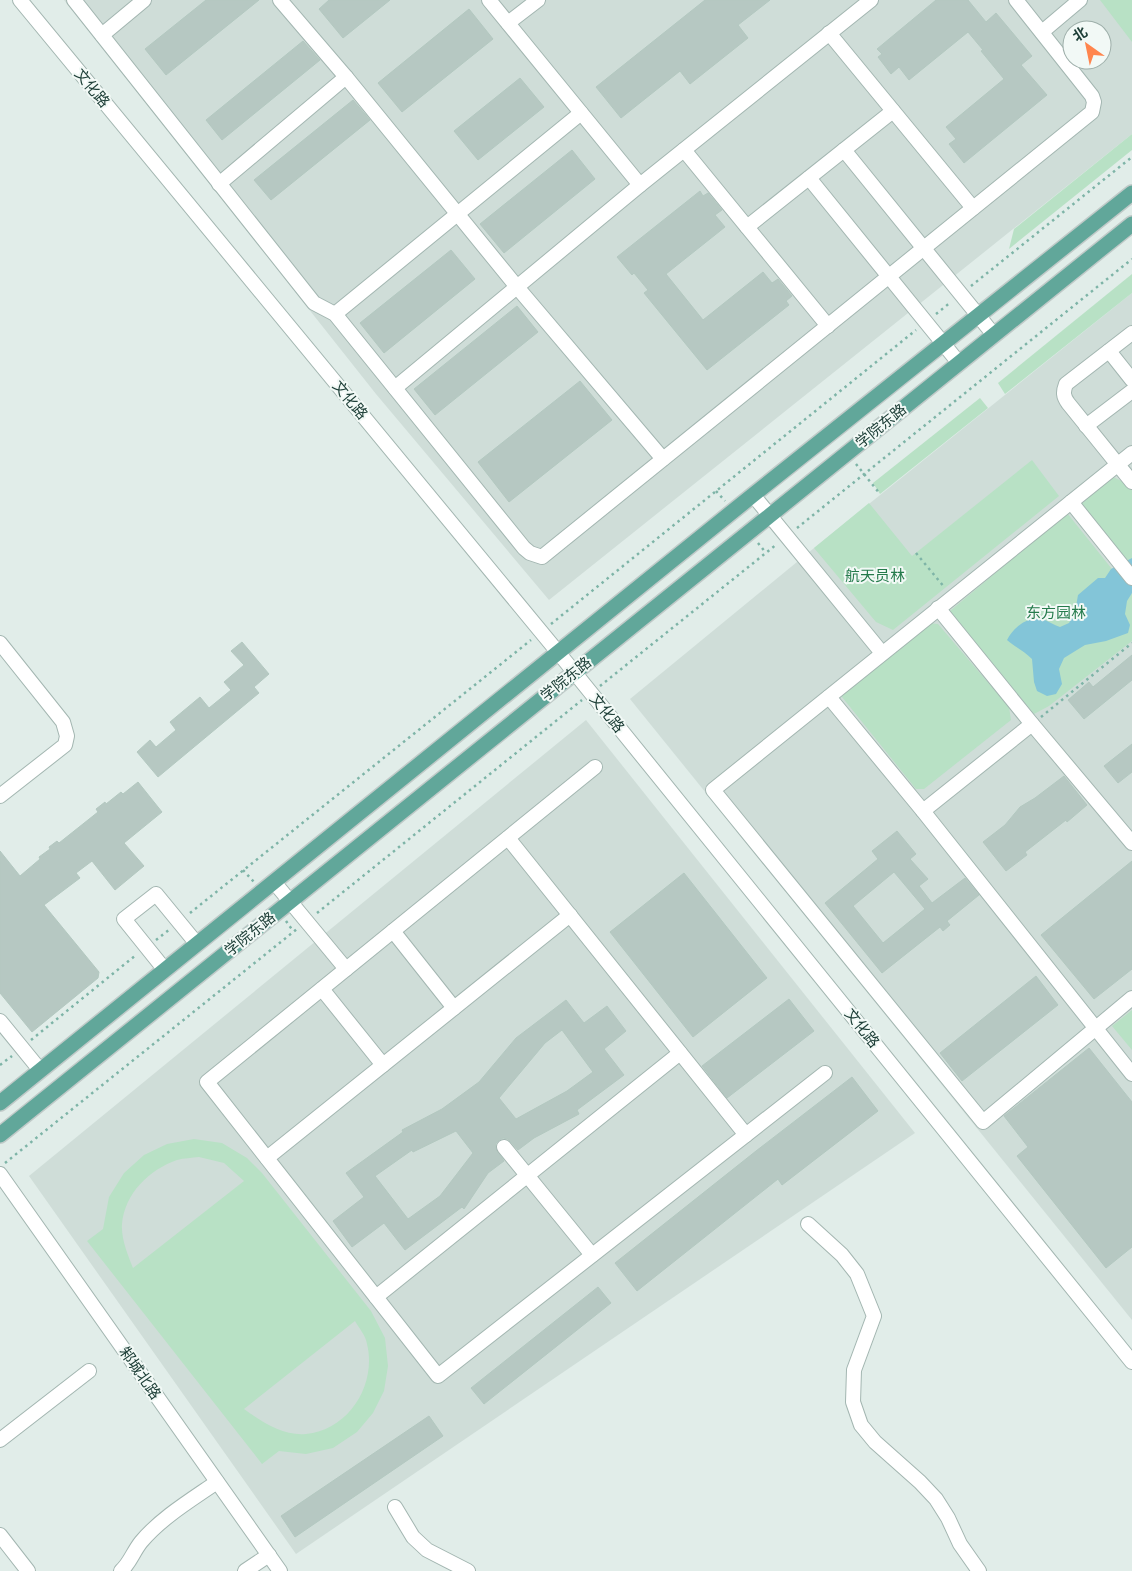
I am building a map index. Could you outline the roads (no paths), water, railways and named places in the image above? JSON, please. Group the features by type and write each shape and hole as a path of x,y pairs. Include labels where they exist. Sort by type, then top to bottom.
{"main road":[{"name":"学院东路","path":"0,1103 753,495 1132,193"},
{"name":"学院东路","path":"0,1136 1132,224"}],"street":[{"name":"文化路","path":"20,0 558,652 1132,1362"},
{"path":"74,0 314,303 336,314 524,548 530,554 542,557 1092,112 1094,102 1092,96 1016,0"},
{"path":"102,35 144,0"},
{"path":"280,0 663,459"},
{"path":"489,0 640,185"},
{"path":"508,23 538,0"},
{"path":"395,388 640,185 871,0"},
{"path":"1042,32 1080,0"},
{"path":"829,33 973,208"},
{"path":"219,184 346,77"},
{"path":"747,227 893,111"},
{"path":"336,314 581,113"},
{"path":"684,150 828,326"},
{"path":"844,150 994,335"},
{"path":"809,178 959,363"},
{"path":"1132,332 1066,384 1064,391 1064,398 1132,482"},
{"path":"1109,351 1132,380"},
{"path":"1086,426 1132,391"},
{"path":"1132,453 713,790 983,1122 1132,998"},
{"path":"753,495 882,653"},
{"path":"1071,502 1132,578"},
{"path":"938,608 1132,843"},
{"path":"0,643 63,722 67,736 65,745 0,796"},
{"path":"829,697 923,811 1132,1074"},
{"path":"923,811 1032,724"},
{"path":"595,767 207,1082 438,1376 825,1073"},
{"path":"508,838 746,1135"},
{"path":"274,882 346,970"},
{"path":"165,970 124,919 156,894 197,944"},
{"path":"267,1158 570,915"},
{"path":"393,931 454,1008"},
{"path":"322,989 383,1065"},
{"path":"0,1020 40,1070"},
{"path":"376,1297 680,1053"},
{"path":"504,1147 592,1255"},
{"name":"邾城北路","path":"0,1174 280,1571"},
{"path":"808,1224 842,1255 857,1274 874,1316 854,1370 853,1402 861,1425 875,1442 936,1499 948,1518 960,1544 979,1571"},
{"path":"0,1440 89,1371"},
{"path":"121,1571 140,1543 159,1524 217,1482"},
{"path":"395,1507 413,1537 428,1550 468,1571"},
{"path":"0,1535 28,1571"},
{"path":"245,1571 269,1555"}],"water":[{"path":"1132,558 1132,593 1127,601 1125,614 1130,625 1128,633 1106,641 1085,645 1064,658 1059,669 1062,684 1056,694 1047,696 1037,691 1034,682 1032,659 1007,640 1017,627 1031,619 1042,619 1060,627 1069,623 1075,612 1078,595 1098,578 1105,578 1111,569"}],"park label":[{"name":"航天员林","path":"875,576"},
{"name":"东方园林","path":"1056,613"}]}
